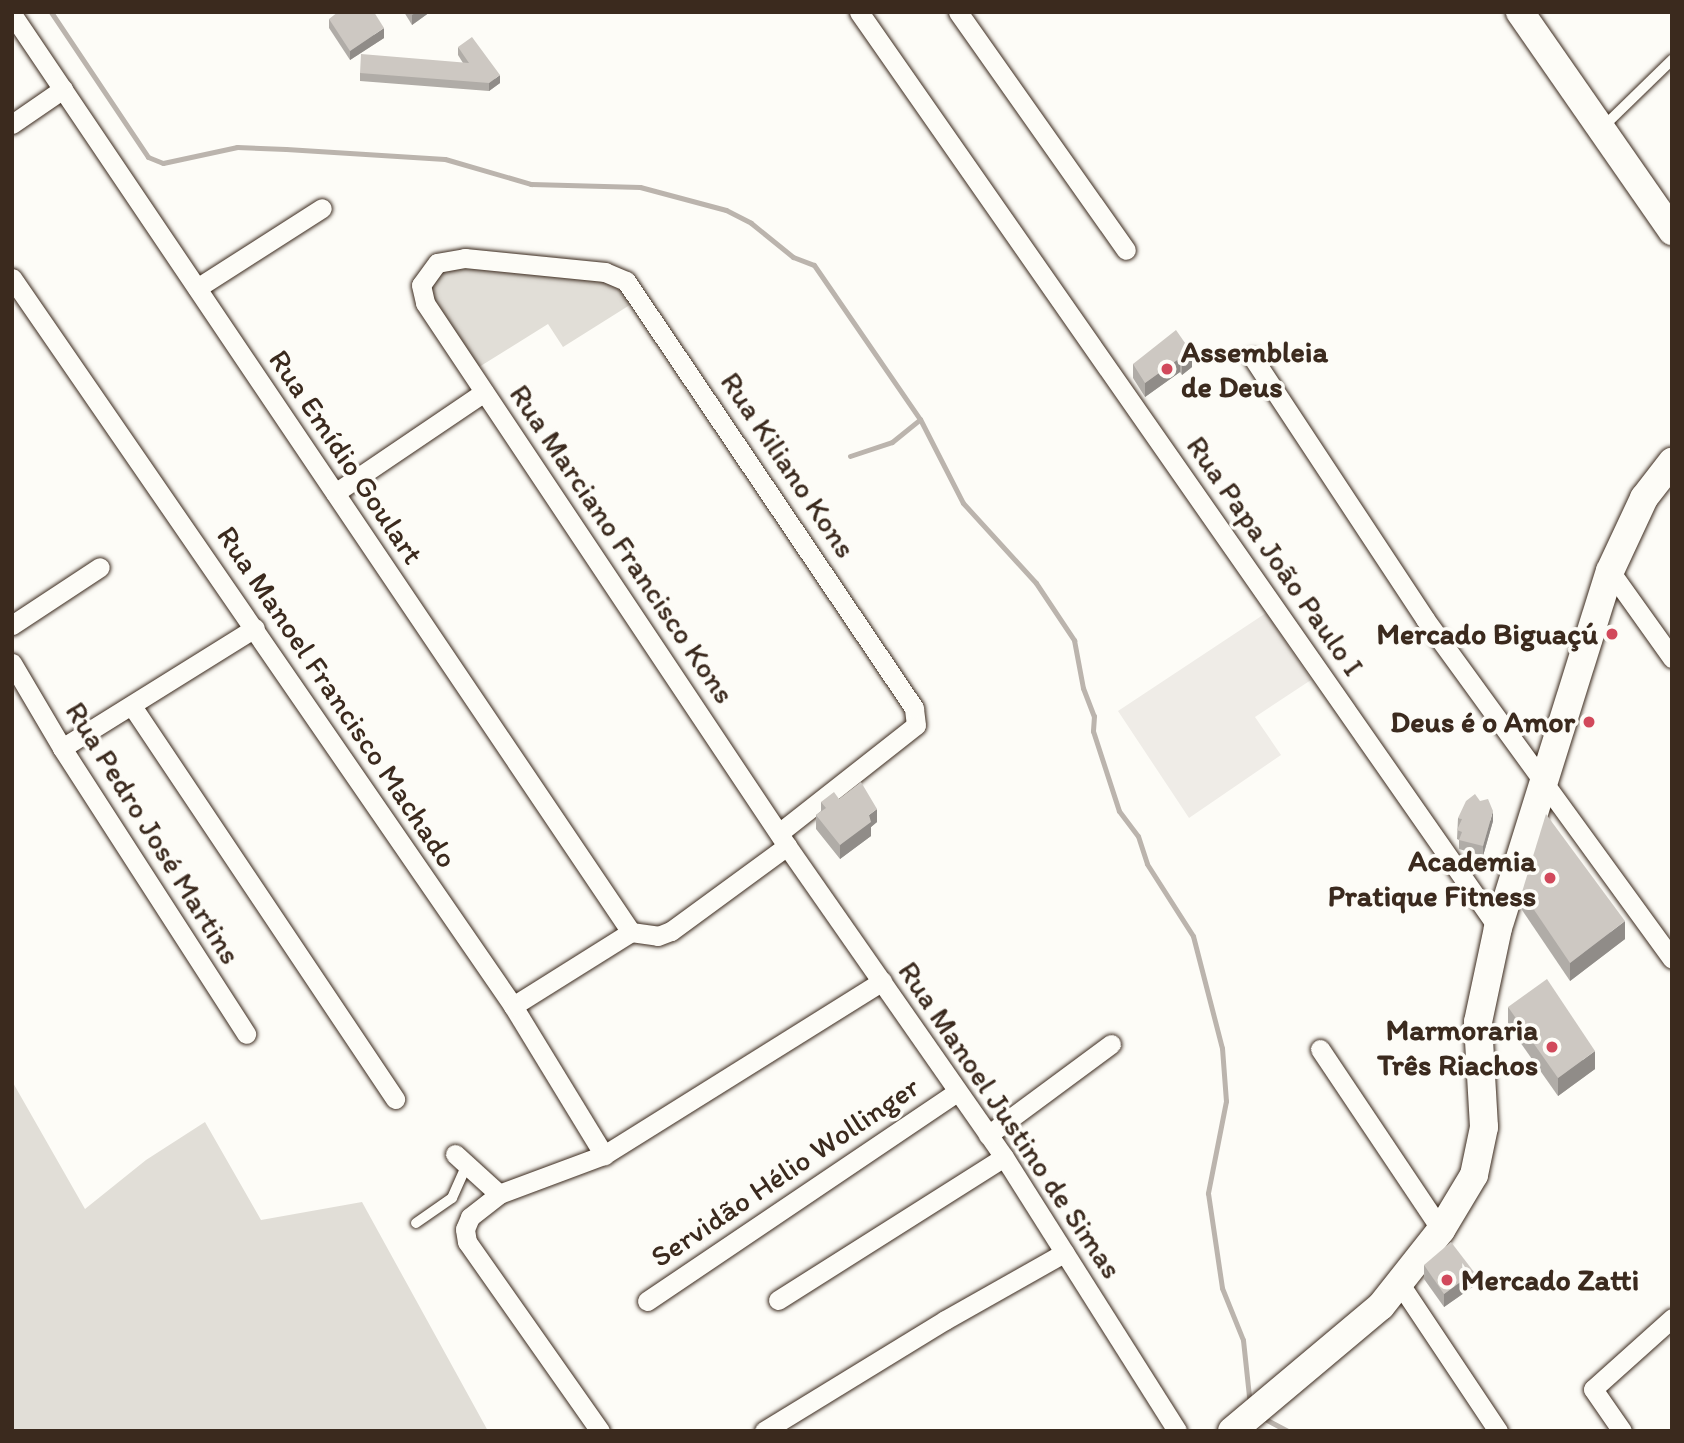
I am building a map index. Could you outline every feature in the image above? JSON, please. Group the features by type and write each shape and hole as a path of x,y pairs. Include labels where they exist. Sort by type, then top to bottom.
{"main road":[{"path":"1520,12 1672,231"},
{"path":"1232,1431 1381,1306 1441,1230 1466,1193 1480,1159 1484,1127 1478,1022 1497,928 1610,571 1644,498 1672,461"}],"street":[{"name":"Rua Papa João Paulo I","path":"859,12 1497,928"},
{"path":"958,12 1126,250"},
{"name":"Rua Emídio Goulart","path":"12,14 631,932"},
{"path":"12,124 63,89"},
{"path":"197,288 322,208"},
{"name":"Rua Kiliano Kons","path":"421,285 437,263 465,258 605,272 626,281 914,708 916,725 783,839"},
{"name":"Rua Manoel Francisco Machado","path":"12,278 513,1006 604,1155"},
{"name":"Rua Marciano Francisco Kons","path":"421,285 425,303 783,839"},
{"path":"1253,358 1425,619 1672,959"},
{"path":"335,493 484,392"},
{"path":"12,625 100,567"},
{"path":"1610,571 1672,659"},
{"path":"62,748 255,628"},
{"name":"Rua Pedro José Martins","path":"12,663 62,748 246,1034"},
{"path":"132,706 395,1099"},
{"path":"513,1006 631,932 658,936 671,931 783,839"},
{"name":"Rua Manoel Justino de Simas","path":"783,839 1004,1157 1177,1431"},
{"path":"600,1431 475,1255 465,1228 470,1217 499,1194 604,1155 882,981"},
{"path":"988,1135 1111,1044"},
{"path":"1320,1049 1441,1230"},
{"name":"Servidão Hélio Wollinger","path":"647,1301 957,1092"},
{"path":"778,1300 1004,1157"},
{"path":"461,1160 499,1194"},
{"path":"764,1431 945,1320 1064,1254"},
{"path":"1400,1284 1498,1431"},
{"path":"1622,1431 1593,1389 1672,1318"}],"lane":[{"path":"1601,129 1672,60"},
{"path":"416,1223 452,1198 461,1160"}],"shaded area":[{"path":"452,266 607,279 633,303 563,347 548,324 479,367 433,301 430,280 437,271"},
{"path":"1266,613 1311,680 1255,717 1281,755 1189,818 1118,711"},
{"path":"12,1081 85,1209 146,1160 205,1122 261,1220 362,1202 488,1431 12,1431"}],"building":[{"path":"338,12 374,12 384,28 350,51 329,19"},
{"path":"472,37 500,75 489,83 360,73 361,54 469,63 458,47"},
{"path":"1176,330 1192,353 1182,361 1180,358 1145,383 1133,364"},
{"path":"861,782 877,809 869,815 871,822 840,845 816,815 826,808 821,802 834,792 839,799"},
{"path":"1475,794 1480,801 1488,799 1493,811 1483,846 1459,840 1462,832 1457,830 1462,819 1458,818 1466,801"},
{"path":"1546,814 1625,921 1570,963 1522,892"},
{"name":"Marmoraria Três Riachos","path":"1547,979 1595,1051 1558,1078 1508,1007"},
{"path":"1451,1242 1474,1272 1444,1294 1424,1265"}],"waterway":[{"path":"51,12 148,157 163,163 237,147 286,149 445,159 531,184 640,187 726,210 751,223 793,257 814,265 920,419 963,503 1036,583 1074,640 1083,688 1094,716 1093,731 1119,811 1138,836 1147,864 1193,936 1222,1048 1226,1101 1208,1193 1222,1288 1243,1340 1250,1405"},
{"path":"850,456 892,442 920,419"},
{"path":"1267,1420 1288,1431"}],"place":[{"name":"Assembleia de Deus","path":"1167,369"},
{"name":"Mercado Biguaçú","path":"1612,634"},
{"name":"Deus é o Amor","path":"1589,722"},
{"name":"Academia Pratique Fitness","path":"1550,878"},
{"name":"Marmoraria Três Riachos","path":"1552,1047"},
{"name":"Mercado Zatti","path":"1447,1280"}]}
